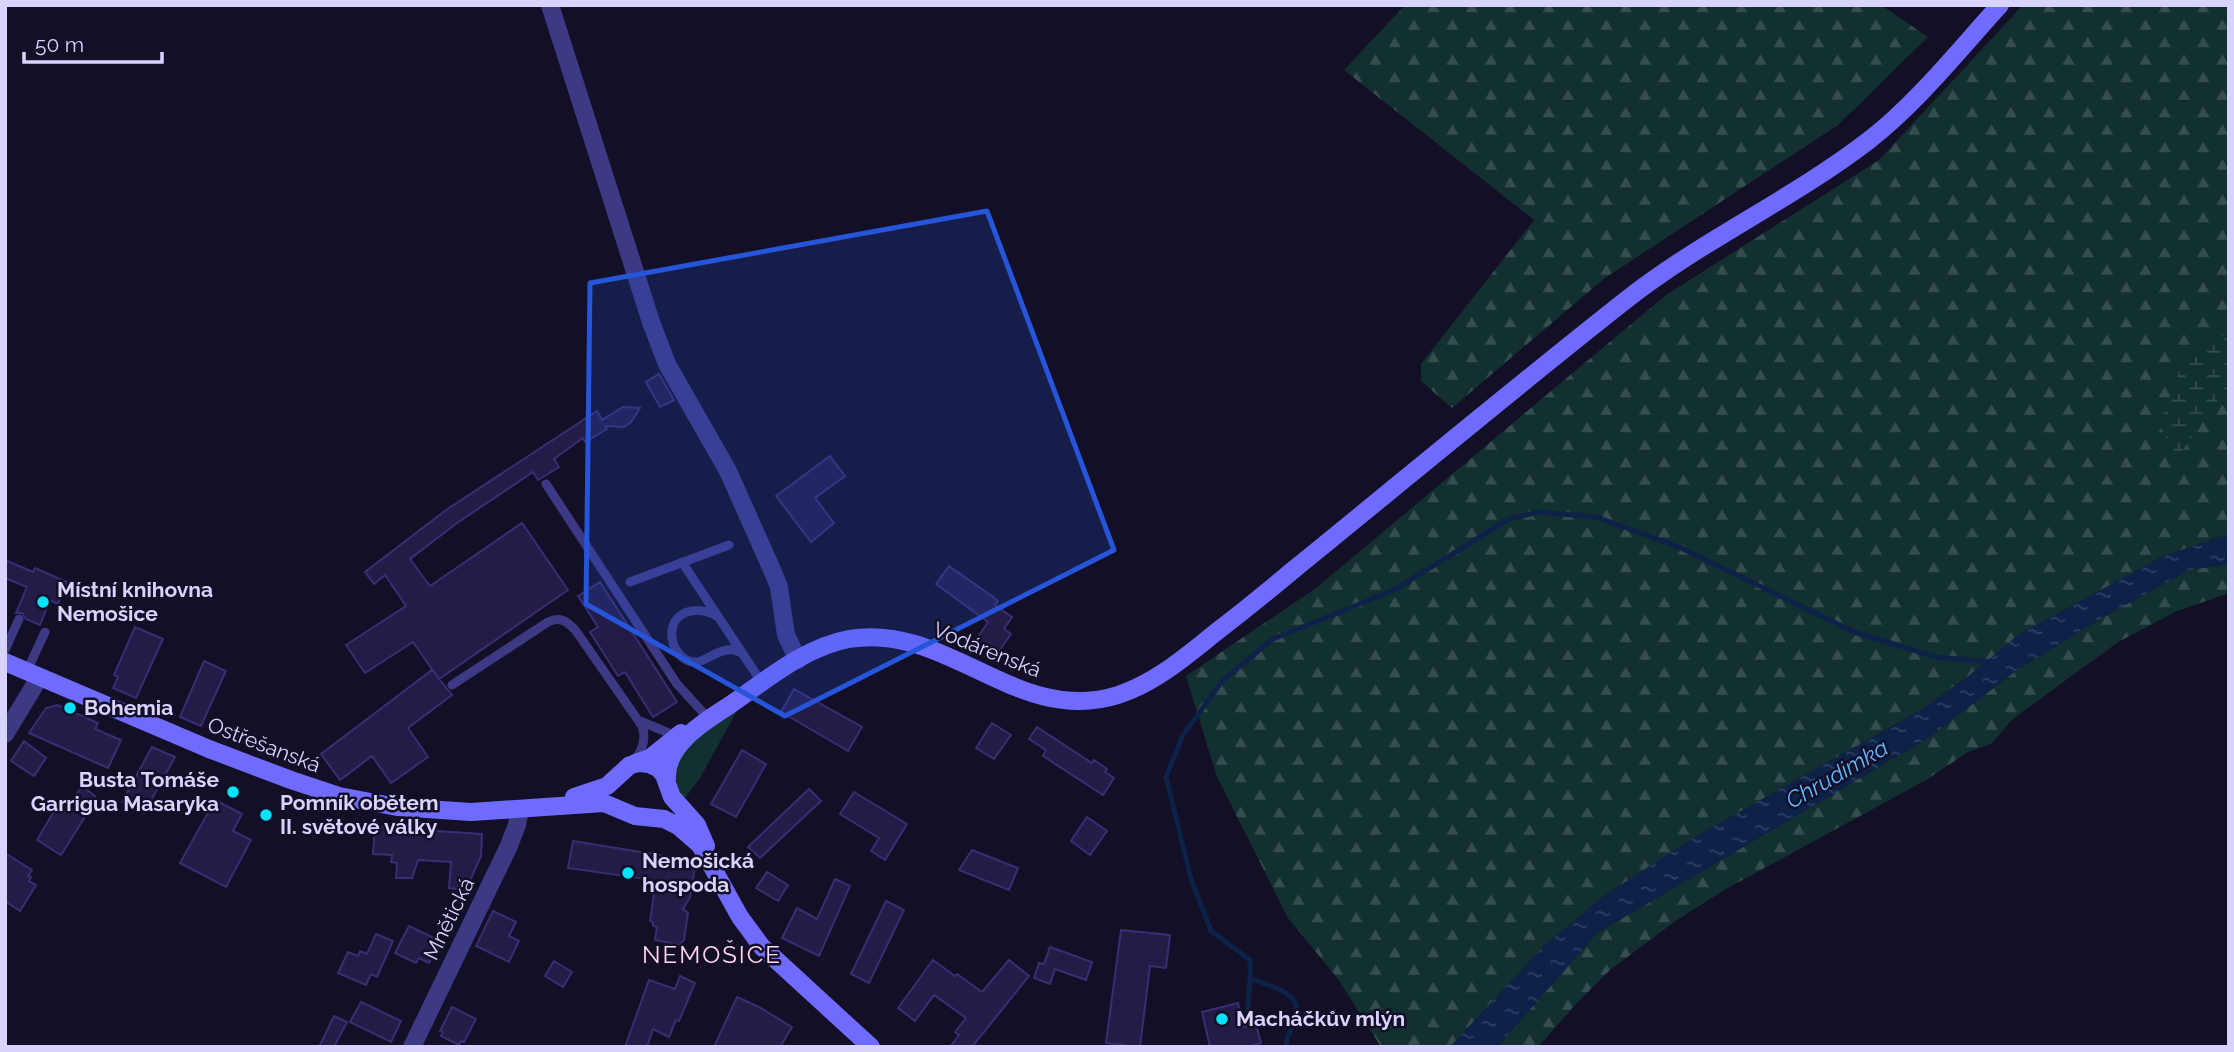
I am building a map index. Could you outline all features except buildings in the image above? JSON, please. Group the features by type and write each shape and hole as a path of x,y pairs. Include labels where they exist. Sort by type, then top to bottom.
{"street":[{"path":"550,5 667,365 729,471 779,587 786,635 798,660"},
{"name":"Vodárenská","path":"540,806 601,789 628,767 650,758 676,736 709,719 798,660 848,639 886,639 913,644 1019,690 1060,701 1098,700 1149,682 1275,586 1655,278 1833,166 1882,131 2000,5"},
{"name":"Ostřešanská","path":"5,662 209,749 339,796 397,807 471,812 540,806"},
{"path":"5,734 33,675"},
{"name":"Vodárenská","path":"667,782 667,768 675,750 709,719"},
{"path":"627,813 615,795 615,782 628,767 644,763 653,765 661,771 675,801 697,825 715,870"},
{"path":"540,806 604,803 639,817 647,816 656,813 663,806 668,793 667,782"},
{"name":"Mnětická","path":"412,1047 508,848 520,808"},
{"path":"647,816 673,822 696,840 740,917 762,947 871,1047"}],"lane":[{"path":"547,484 677,684 709,719"},
{"path":"630,582 729,545"},
{"path":"681,562 762,683"},
{"path":"718,617 700,609 681,615 673,626 672,633 677,651 686,659 698,662 728,650 743,654"},
{"path":"5,650 19,619"},
{"path":"452,685 548,622 563,620 576,631 645,732 640,753 628,767"},
{"path":"33,675 45,632"},
{"path":"640,721 676,736"}],"highlighted area":[{"path":"987,211 1114,550 785,716 586,604 590,283"}],"green space":[{"path":"1405,5 1881,5 1928,37 1838,125 1605,278 1452,408 1421,381 1421,364 1534,220 1344,70"},
{"path":"2023,5 2229,5 2229,534 2161,557 1966,678 1921,710 1695,837 1604,896 1544,946 1450,1047 1381,1047 1338,979 1288,918 1217,777 1186,676 1316,588 1666,295 1879,160"},
{"path":"2229,334 2229,392 2220,396 2178,457 2159,425 2182,364"},
{"path":"2229,564 2229,593 2177,611 2118,642 2013,719 1991,744 1968,752 1926,780 1726,889 1677,920 1610,970 1538,1047 1497,1047 1597,933 1928,738 2017,670 2098,620 2189,570"},
{"path":"738,709 700,778 682,802 675,770 683,752 700,735"}],"water":[{"name":"Chrudimka","path":"2229,534 2229,564 2189,570 2098,620 2017,670 1928,738 1597,933 1497,1047 1450,1047 1544,946 1604,896 1695,837 1921,710 1966,678 2018,635 2161,557"}],"waterway":[{"path":"1249,1030 1250,960 1211,931 1191,879 1166,777 1183,735 1223,680 1273,639 1394,590 1509,519 1538,512 1596,517 1679,547 1854,632 1936,657 1991,662"},
{"path":"1251,979 1284,992 1295,1003 1296,1020 1288,1036 1287,1047"}],"place":[{"name":"Místní knihovna Nemošice","path":"43,602"},
{"name":"Bohemia","path":"70,708"},
{"name":"Busta Tomáše Garrigua Masaryka","path":"233,792"},
{"name":"Pomník obětem II. světové války","path":"266,815"},
{"name":"Nemošická hospoda","path":"628,873"},
{"name":"Macháčkův mlýn","path":"1222,1019"}],"district":[{"name":"NEMOŠICE","path":"712,955"}]}
